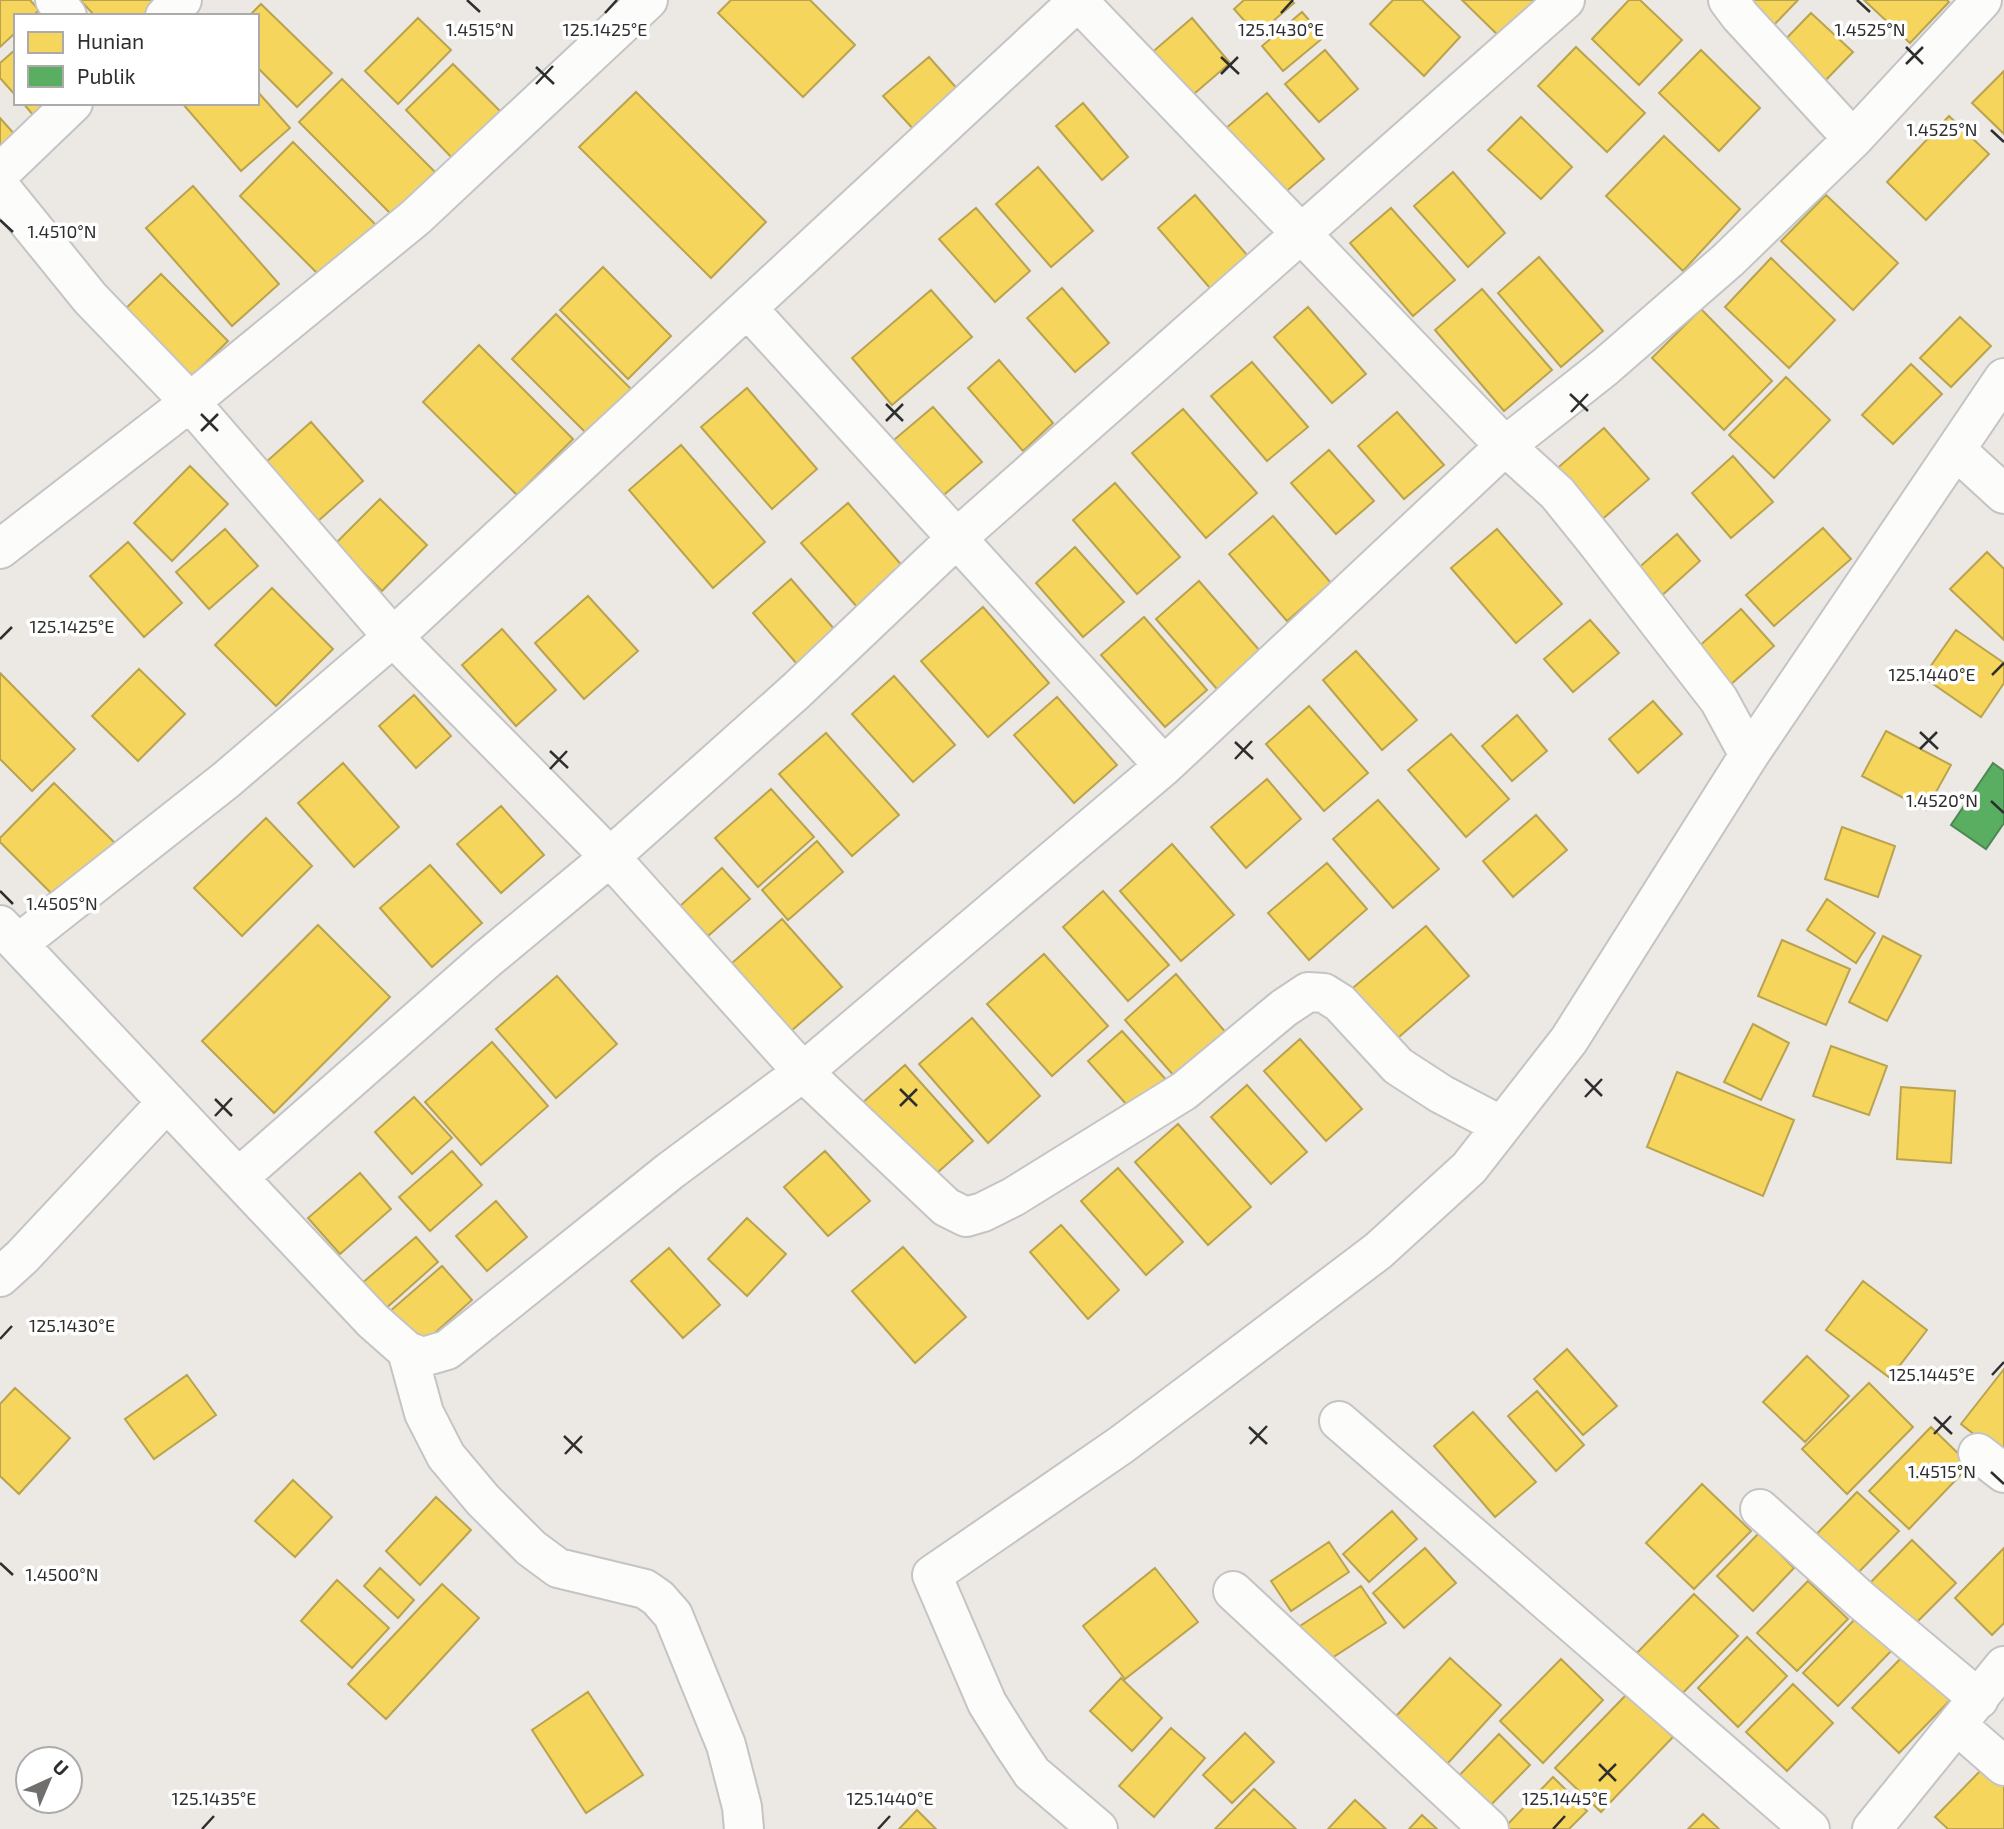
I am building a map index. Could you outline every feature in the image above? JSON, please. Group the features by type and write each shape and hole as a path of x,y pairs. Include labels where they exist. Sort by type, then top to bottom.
{"street":[{"path":"55,0 66,14"},
{"path":"167,14 182,0"},
{"path":"0,549 190,402 415,217 648,0"},
{"path":"1749,755 1719,700 1557,493 1505,446 1078,0 393,637 226,780 9,934 373,1321 407,1351 423,1356 447,1350 670,1171 803,1072 1164,766 1505,446 1605,367 1728,260 1853,139 1982,0"},
{"path":"238,1178 486,960 610,857 796,691 957,538 1565,0"},
{"path":"1728,0 1853,139"},
{"path":"0,173 71,105"},
{"path":"0,187 90,298 190,402 393,637 610,857 803,1072 946,1207 966,1217 998,1205 1184,1091 1284,1008 1308,992 1324,993 1340,1003 1398,1066 1441,1094 1502,1126"},
{"path":"748,309 1164,766"},
{"path":"1098,1829 1032,1773 1012,1743 987,1703 932,1575 1121,1445 1378,1251 1469,1168 1569,1040 1749,755 2004,378"},
{"path":"1956,450 2004,494"},
{"path":"0,1277 22,1257 167,1102"},
{"path":"407,1351 424,1413 446,1456 483,1500 531,1548 558,1568 645,1589 658,1598 673,1615 726,1745 742,1807 744,1829"},
{"path":"1339,1421 1810,1829"},
{"path":"1760,1509 1861,1600 1968,1712 2004,1766"},
{"path":"1233,1591 1489,1829"},
{"path":"1872,1829 2004,1666"}],"building: Hunian":[{"path":"0,0 30,0 39,10 35,14 14,14 14,34 0,47"},
{"path":"80,0 163,0 148,14 93,14"},
{"path":"731,0 810,0 855,45 803,97 718,13"},
{"path":"1244,0 1290,0 1294,3 1257,35 1234,9"},
{"path":"1393,0 1422,0 1460,37 1424,76 1370,24"},
{"path":"1462,0 1548,0 1507,44"},
{"path":"1629,0 1640,0 1682,40 1639,85 1592,39"},
{"path":"1740,0 1798,0 1770,29"},
{"path":"1864,0 1947,0 1949,2 1910,43"},
{"path":"261,4 332,73 297,107 259,69 259,14 251,14"},
{"path":"1302,12 1324,37 1283,71 1262,46"},
{"path":"1811,13 1853,52 1819,87 1778,47"},
{"path":"418,18 451,50 398,104 365,71"},
{"path":"1192,18 1230,63 1188,99 1149,55"},
{"path":"1576,47 1645,113 1607,152 1538,86"},
{"path":"1325,50 1358,89 1319,122 1285,84"},
{"path":"1701,50 1760,108 1719,151 1659,93"},
{"path":"14,51 14,94 0,78 0,63"},
{"path":"929,57 960,92 915,131 883,96"},
{"path":"453,64 502,113 455,161 406,110"},
{"path":"2004,71 2004,134 1972,103"},
{"path":"342,79 435,172 392,215 299,122"},
{"path":"636,92 766,222 711,278 579,147"},
{"path":"259,93 290,128 241,171 184,105 259,105"},
{"path":"1267,93 1324,159 1276,200 1218,135"},
{"path":"1083,103 1128,157 1102,180 1056,126"},
{"path":"25,105 44,105 33,115"},
{"path":"1949,116 1989,154 1926,220 1887,182"},
{"path":"1521,117 1572,167 1541,199 1488,150"},
{"path":"0,118 16,136 0,150"},
{"path":"1664,136 1740,209 1683,271 1606,196"},
{"path":"293,142 377,226 324,280 240,196"},
{"path":"1038,167 1093,231 1051,267 996,204"},
{"path":"1453,172 1505,233 1468,267 1414,206"},
{"path":"193,186 279,284 232,326 146,228"},
{"path":"1195,195 1254,263 1216,295 1158,228"},
{"path":"1826,195 1898,263 1853,310 1781,241"},
{"path":"976,208 1030,271 995,302 939,239"},
{"path":"1391,208 1455,280 1413,316 1350,243"},
{"path":"1539,257 1603,331 1561,367 1498,293"},
{"path":"1771,258 1835,320 1789,368 1725,307"},
{"path":"603,267 671,336 628,379 560,310"},
{"path":"161,274 228,341 184,384 116,318"},
{"path":"1062,288 1109,343 1075,372 1027,318"},
{"path":"1482,289 1552,370 1504,411 1435,330"},
{"path":"931,290 972,337 892,405 852,358"},
{"path":"1308,307 1366,374 1332,403 1274,337"},
{"path":"1701,309 1772,381 1724,430 1652,358"},
{"path":"556,314 632,390 588,435 512,359"},
{"path":"1960,317 1991,346 1951,387 1920,358"},
{"path":"479,345 573,439 517,495 423,402"},
{"path":"999,360 1053,423 1023,451 968,388"},
{"path":"1252,362 1308,427 1267,461 1211,396"},
{"path":"1911,364 1942,394 1893,444 1862,415"},
{"path":"1786,377 1830,420 1774,478 1729,435"},
{"path":"747,388 817,469 772,509 701,427"},
{"path":"933,407 982,462 931,506 882,450"},
{"path":"1183,409 1257,493 1206,538 1132,453"},
{"path":"1397,412 1444,465 1404,499 1358,446"},
{"path":"311,422 363,481 308,530 256,471"},
{"path":"1604,428 1649,479 1599,522 1554,471"},
{"path":"681,445 765,542 713,588 629,490"},
{"path":"1329,450 1374,501 1336,534 1291,483"},
{"path":"1733,456 1773,502 1731,538 1692,493"},
{"path":"190,466 228,504 172,561 134,523"},
{"path":"1115,483 1180,557 1137,594 1073,520"},
{"path":"380,499 427,545 382,591 335,544"},
{"path":"848,503 904,568 858,608 801,543"},
{"path":"1273,516 1331,583 1287,621 1229,554"},
{"path":"1823,528 1851,559 1774,626 1746,595"},
{"path":"225,529 258,566 209,609 176,572"},
{"path":"1497,529 1562,604 1516,643 1451,568"},
{"path":"1677,534 1700,561 1659,598 1635,571"},
{"path":"128,542 182,603 144,637 90,576"},
{"path":"1075,547 1124,602 1083,637 1036,583"},
{"path":"1987,552 2004,569 2004,640 1950,589"},
{"path":"791,579 841,637 803,671 753,613"},
{"path":"1199,581 1267,659 1223,696 1156,619"},
{"path":"272,588 333,649 276,706 215,645"},
{"path":"588,596 638,651 584,699 535,643"},
{"path":"983,607 1049,683 988,737 921,661"},
{"path":"1741,609 1774,646 1729,686 1697,648"},
{"path":"1144,617 1207,690 1165,727 1101,655"},
{"path":"1590,620 1619,653 1573,692 1544,659"},
{"path":"502,629 556,690 516,726 462,665"},
{"path":"1956,630 2004,663 2004,683 1981,717 1923,677"},
{"path":"1356,651 1417,720 1382,750 1323,680"},
{"path":"139,669 185,714 138,761 92,716"},
{"path":"0,673 75,749 32,791 0,759"},
{"path":"894,676 955,745 913,782 852,714"},
{"path":"414,695 451,736 416,768 379,726"},
{"path":"1057,697 1117,765 1074,803 1014,735"},
{"path":"1653,701 1682,734 1638,773 1609,739"},
{"path":"1309,706 1368,773 1324,811 1266,744"},
{"path":"1517,715 1547,751 1512,781 1482,746"},
{"path":"1886,731 1951,765 1926,810 1862,776"},
{"path":"826,733 899,815 852,856 779,774"},
{"path":"1451,734 1509,799 1466,837 1408,770"},
{"path":"343,763 399,827 354,867 298,803"},
{"path":"1267,779 1301,819 1246,868 1211,827"},
{"path":"54,783 120,848 63,905 0,842 0,838"},
{"path":"771,789 814,837 758,887 715,838"},
{"path":"1378,800 1439,869 1393,908 1333,839"},
{"path":"501,806 544,855 501,893 457,844"},
{"path":"1536,815 1567,850 1513,897 1483,861"},
{"path":"266,818 312,866 242,936 194,888"},
{"path":"1842,827 1895,846 1878,897 1825,879"},
{"path":"817,841 843,872 788,920 762,890"},
{"path":"1172,844 1234,915 1181,961 1120,891"},
{"path":"1327,863 1367,909 1309,960 1268,913"},
{"path":"430,865 482,923 432,967 380,908"},
{"path":"722,868 750,899 708,936 680,906"},
{"path":"1103,891 1169,965 1128,1001 1063,927"},
{"path":"1827,899 1875,933 1856,963 1807,930"},
{"path":"782,919 842,987 791,1031 732,963"},
{"path":"318,925 390,997 274,1113 202,1041"},
{"path":"1426,926 1469,976 1392,1043 1348,992"},
{"path":"1883,936 1921,956 1887,1021 1849,1002"},
{"path":"1782,940 1850,969 1826,1025 1758,996"},
{"path":"1044,954 1108,1026 1052,1076 987,1004"},
{"path":"1176,974 1233,1041 1182,1085 1125,1020"},
{"path":"557,976 617,1044 556,1098 496,1029"},
{"path":"972,1018 1040,1096 988,1143 919,1064"},
{"path":"1753,1024 1789,1043 1761,1100 1724,1082"},
{"path":"1122,1031 1169,1083 1134,1113 1088,1061"},
{"path":"1300,1039 1362,1109 1326,1141 1264,1071"},
{"path":"492,1042 548,1106 481,1165 425,1102"},
{"path":"1831,1046 1887,1066 1869,1115 1813,1096"},
{"path":"905,1065 973,1141 929,1180 861,1104"},
{"path":"1677,1072 1794,1120 1763,1196 1647,1147"},
{"path":"1247,1085 1307,1152 1271,1184 1211,1117"},
{"path":"1901,1087 1955,1091 1951,1163 1897,1159"},
{"path":"414,1097 452,1138 412,1174 375,1132"},
{"path":"1178,1124 1251,1207 1208,1245 1135,1162"},
{"path":"452,1151 482,1185 430,1231 399,1197"},
{"path":"825,1151 870,1201 828,1236 784,1187"},
{"path":"1118,1168 1183,1242 1146,1275 1081,1201"},
{"path":"360,1173 391,1209 340,1254 308,1218"},
{"path":"496,1201 527,1237 487,1271 456,1236"},
{"path":"747,1218 786,1254 747,1296 708,1259"},
{"path":"1061,1225 1119,1290 1088,1319 1030,1252"},
{"path":"416,1237 438,1262 384,1310 361,1284"},
{"path":"903,1247 966,1317 915,1363 852,1291"},
{"path":"669,1248 720,1305 683,1338 631,1281"},
{"path":"442,1266 472,1300 420,1346 389,1312"},
{"path":"1863,1281 1927,1330 1890,1378 1826,1330"},
{"path":"1567,1349 1617,1406 1583,1435 1534,1379"},
{"path":"1807,1356 1849,1396 1805,1442 1763,1402"},
{"path":"2004,1369 2004,1458 1961,1424"},
{"path":"187,1375 216,1415 154,1459 125,1419"},
{"path":"1869,1383 1913,1427 1847,1494 1802,1449"},
{"path":"15,1388 70,1438 19,1494 0,1476 0,1404"},
{"path":"1537,1391 1584,1445 1556,1471 1508,1416"},
{"path":"1473,1412 1536,1482 1495,1517 1434,1446"},
{"path":"1931,1427 1970,1465 1909,1529 1869,1491"},
{"path":"293,1480 332,1517 295,1557 255,1521"},
{"path":"1702,1484 1751,1531 1694,1589 1646,1543"},
{"path":"1857,1492 1899,1531 1848,1583 1807,1544"},
{"path":"436,1497 471,1530 420,1585 386,1551"},
{"path":"1392,1511 1417,1539 1369,1582 1343,1554"},
{"path":"1759,1533 1794,1568 1753,1611 1717,1576"},
{"path":"1912,1540 1956,1583 1911,1628 1867,1586"},
{"path":"1329,1542 1349,1572 1291,1611 1271,1581"},
{"path":"1425,1548 1456,1583 1404,1628 1373,1593"},
{"path":"2004,1548 2004,1623 1992,1635 1955,1598"},
{"path":"380,1568 414,1600 398,1618 364,1586"},
{"path":"1155,1568 1198,1622 1125,1679 1083,1626"},
{"path":"337,1580 389,1628 352,1668 301,1621"},
{"path":"1808,1581 1848,1619 1797,1671 1757,1633"},
{"path":"442,1584 479,1618 386,1719 348,1684"},
{"path":"1361,1586 1386,1623 1324,1663 1300,1626"},
{"path":"1694,1594 1738,1636 1675,1701 1631,1659"},
{"path":"1858,1616 1893,1649 1838,1706 1803,1673"},
{"path":"1747,1637 1787,1676 1738,1727 1698,1688"},
{"path":"1911,1648 1957,1693 1899,1753 1852,1708"},
{"path":"1450,1658 1501,1705 1438,1774 1387,1726"},
{"path":"1561,1659 1603,1700 1543,1763 1500,1721"},
{"path":"1121,1678 1162,1718 1132,1751 1090,1711"},
{"path":"1793,1684 1833,1723 1787,1771 1746,1732"},
{"path":"588,1692 643,1775 586,1813 532,1730"},
{"path":"1627,1694 1673,1737 1601,1812 1555,1768"},
{"path":"1171,1728 1205,1758 1154,1817 1119,1786"},
{"path":"1245,1733 1274,1762 1232,1803 1203,1775"},
{"path":"1499,1734 1530,1765 1483,1813 1452,1783"},
{"path":"1988,1763 2004,1779 2004,1829 1948,1829 1935,1817"},
{"path":"1553,1777 1587,1811 1569,1829 1509,1829 1506,1826"},
{"path":"1254,1789 1296,1829 1215,1829"},
{"path":"1355,1800 1386,1829 1328,1829"},
{"path":"917,1810 936,1829 899,1829"},
{"path":"1703,1814 1719,1829 1688,1829"},
{"path":"1422,1815 1437,1829 1409,1829"}],"building: Publik":[{"path":"1993,763 2004,771 2004,823 1986,849 1951,825"}]}
